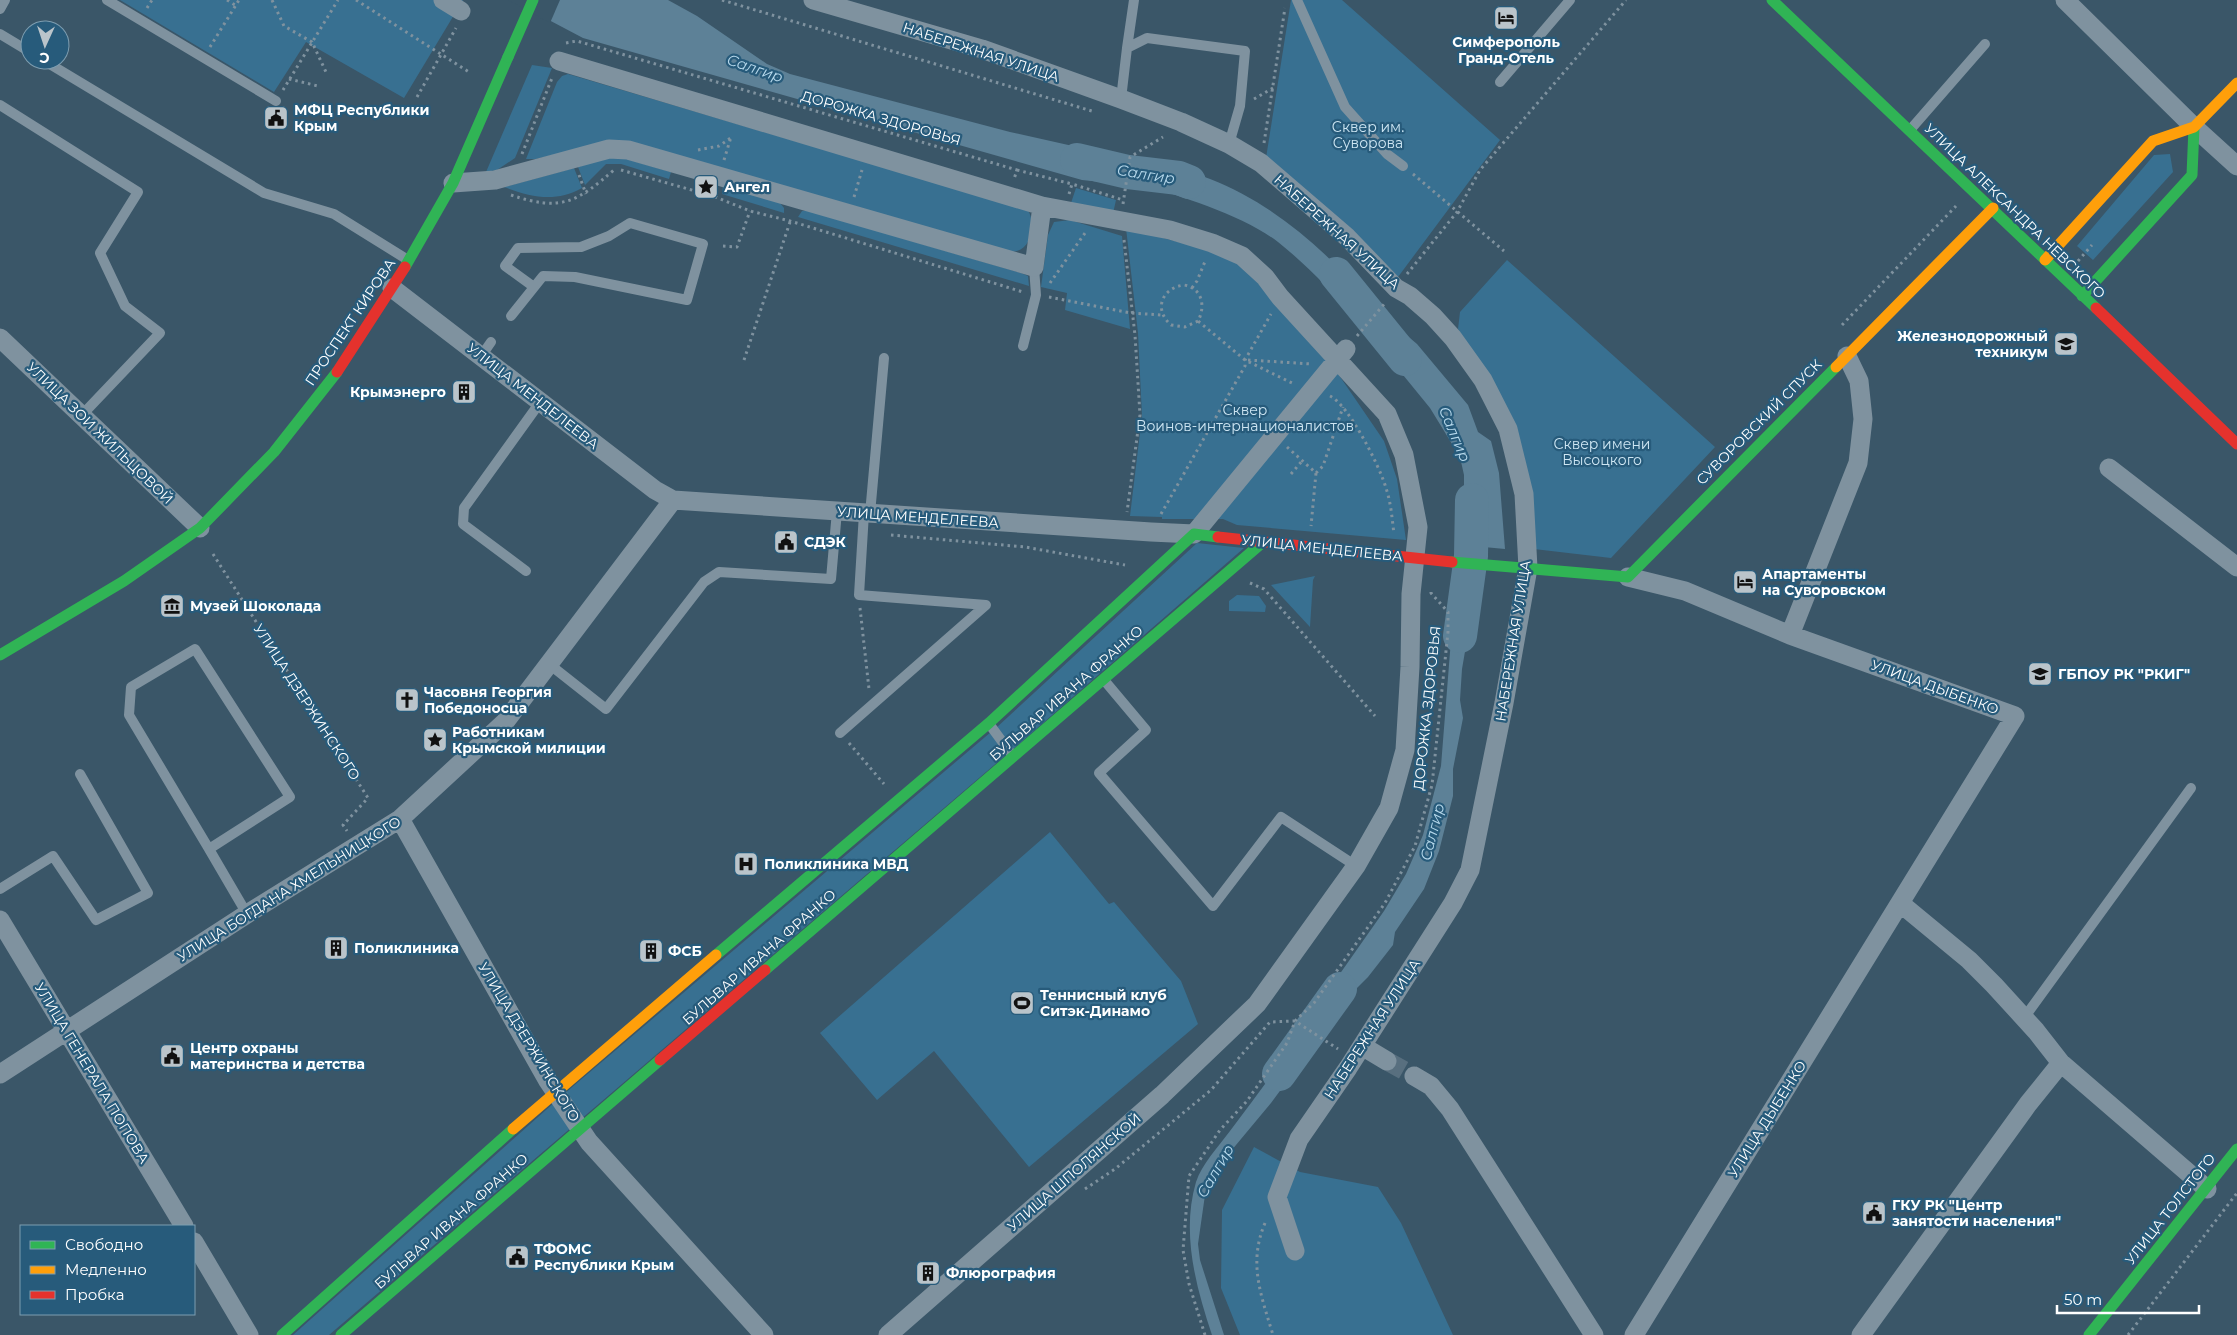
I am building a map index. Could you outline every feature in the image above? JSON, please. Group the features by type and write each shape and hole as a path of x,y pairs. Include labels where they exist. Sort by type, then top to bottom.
{"street":[{"path":"444,0 461,11"},
{"name":"ПРОСПЕКТ КИРОВА","path":"0,655 124,581 200,528 274,452 337,372 392,288 454,183 533,0"},
{"name":"НАБЕРЕЖНАЯ УЛИЦА","path":"813,0 982,49 1181,122 1230,144 1261,163 1347,237 1392,294 1410,296 1433,316 1453,338 1483,380 1508,429 1524,494 1520,567 1504,704 1470,870 1453,903 1354,1044 1299,1139 1277,1197"},
{"name":"УЛИЦА АЛЕКСАНДРА НЕВСКОГО","path":"1772,0 1993,208 2237,444"},
{"path":"2065,0 2194,127 2237,166"},
{"path":"559,62 1042,206 1170,230 1212,243 1242,256 1265,277 1280,297 1342,354 1387,414 1396,433 1411,480 1418,527 1411,594 1410,667 1405,750 1389,808 1356,866"},
{"path":"2045,260 2153,141 2194,127 2237,84"},
{"path":"2082,296 2192,174 2194,127"},
{"path":"454,183 504,178 609,148 628,150 1034,267 1042,206"},
{"name":"СУВОРОВСКИЙ СПУСК","path":"1628,577 1993,208"},
{"name":"УЛИЦА МЕНДЕЛЕЕВА","path":"392,288 486,348 541,401 655,490 673,500 1194,534 1443,561 1520,567"},
{"name":"УЛИЦА ЗОИ ЖИЛЬЦОВОЙ","path":"0,338 200,528"},
{"path":"1194,534 1342,354"},
{"path":"1790,635 1858,463 1863,419 1859,381 1847,356"},
{"path":"2109,468 2237,567"},
{"name":"УЛИЦА БОГДАНА ХМЕЛЬНИЦКОГО","path":"0,1074 247,914 400,819 496,731 673,500"},
{"name":"БУЛЬВАР ИВАНА ФРАНКО","path":"282,1335 556,1091 989,723 1194,534"},
{"name":"БУЛЬВАР ИВАНА ФРАНКО","path":"341,1335 1263,542"},
{"path":"1520,567 1628,577"},
{"name":"УЛИЦА ДЫБЕНКО","path":"1628,577 1685,592 1790,635 2015,716 1634,1335"},
{"name":"УЛИЦА ДЗЕРЖИНСКОГО","path":"400,819 548,1081 589,1142 764,1335"},
{"name":"УЛИЦА ШПОЛЯНСКОЙ","path":"888,1335 1162,1096 1257,1004 1356,866"},
{"path":"1900,903 1968,960 2024,1018 2061,1063 2207,1189"},
{"name":"УЛИЦА ГЕНЕРАЛА ПОПОВА","path":"0,920 68,1030 183,1225"},
{"path":"1354,1044 1387,1061"},
{"path":"1861,1335 2028,1104 2061,1063"},
{"path":"1414,1076 1431,1086 1450,1109 1594,1335"},
{"name":"УЛИЦА ТОЛСТОГО","path":"2089,1335 2237,1149"},
{"path":"1277,1197 1294,1251"},
{"path":"195,1244 249,1335"}],"lane":[{"path":"0,9 5,0"},
{"path":"107,0 276,101"},
{"path":"1121,100 1134,0"},
{"path":"1297,0 1345,107 1387,154 1403,166"},
{"path":"1500,82 1570,0"},
{"path":"0,34 20,46"},
{"path":"1127,48 1147,38 1245,51 1240,106 1230,144"},
{"path":"1909,130 1985,44"},
{"path":"61,70 264,193 334,214 409,260"},
{"path":"0,105 138,192 100,252 125,306 160,333 81,416"},
{"path":"511,316 543,276 576,277 687,300 703,244 630,223 610,236 581,247 518,248 505,266 534,287"},
{"path":"1023,346 1036,296 1034,267"},
{"path":"840,733 986,605 859,595 863,533 867,513 884,358"},
{"path":"526,571 464,524 464,508 541,401"},
{"path":"549,664 606,709 704,582 719,572 831,579 837,511"},
{"path":"209,849 290,797 195,649 132,687 129,715 247,914"},
{"path":"1104,680 1146,730 1099,773 1213,906 1281,817 1356,866"},
{"path":"989,723 1014,758"},
{"path":"0,889 53,856 96,920 148,893 80,774"},
{"path":"2024,1018 2191,788"}],"path":[{"path":"227,0 236,5"},
{"path":"203,58 239,0"},
{"path":"272,0 284,26 312,42 326,72"},
{"path":"276,101 338,0"},
{"path":"356,0 468,72"},
{"path":"722,0 1103,114"},
{"path":"1261,163 1287,0"},
{"path":"1342,354 1457,212 1480,170 1626,0"},
{"path":"417,97 457,26 461,11"},
{"name":"ДОРОЖКА ЗДОРОВЬЯ","path":"559,62 563,44 577,41 1017,170"},
{"path":"559,62 504,178 503,192 533,202 568,202 586,194 615,168 713,196 750,211 790,221 1036,296 1131,313 1162,315"},
{"path":"289,79 318,86"},
{"path":"718,176 738,114"},
{"path":"1126,518 1140,416 1124,240 1120,221 1130,157 1163,137 1181,122"},
{"path":"1157,133 1163,137"},
{"path":"849,215 867,154"},
{"path":"1403,166 1457,212 1471,221 1504,251"},
{"path":"1014,182 1017,170 1072,184 1123,200"},
{"path":"1059,194 1068,196 1072,184"},
{"path":"744,360 796,199"},
{"path":"1840,327 1956,206"},
{"path":"723,246 737,247 750,211"},
{"path":"1036,296 1054,279 1067,256 1099,216"},
{"path":"1192,288 1197,281 1212,243"},
{"path":"1184,285 1192,288 1201,298 1202,307 1198,321 1193,325 1177,327 1171,325 1162,315 1161,302 1168,290 1184,285"},
{"path":"1151,532 1245,366 1245,360 1280,297"},
{"path":"1198,321 1245,360 1295,385"},
{"path":"1240,355 1245,366"},
{"path":"1245,360 1312,364"},
{"path":"1326,396 1332,396 1343,407 1373,456 1383,477 1391,510 1394,535"},
{"path":"1311,527 1316,473 1323,466 1343,407"},
{"path":"1291,438 1285,446 1316,473"},
{"path":"1291,474 1302,461"},
{"path":"863,533 1025,547 1157,570"},
{"name":"УЛИЦА ДЗЕРЖИНСКОГО","path":"212,554 368,798 343,825 355,847"},
{"path":"1222,578 1242,580 1264,589 1375,716"},
{"name":"ДОРОЖКА ЗДОРОВЬЯ","path":"1205,1335 1189,1284 1183,1250 1189,1176 1220,1130 1247,1101 1287,1043 1295,1022 1314,1002 1385,904 1415,846 1432,785 1448,632 1448,612 1431,593 1432,582"},
{"path":"859,595 864,659 872,706"},
{"path":"840,733 886,786"},
{"path":"1295,1022 1340,1050 1354,1044"},
{"path":"2128,1335 2237,1193"},
{"path":"1273,1335 1255,1264 1261,1234 1277,1197"}],"green space":[{"path":"120,0 463,0 404,98 306,42 274,92"},
{"name":"Сквер им. Суворова","path":"1291,0 1342,0 1500,140 1398,277 1266,158"},
{"path":"532,65 552,68 515,158 497,170 486,172"},
{"path":"568,74 1028,210 1032,227 1029,239 1017,251 1002,250 608,142 536,159 526,159 557,82 562,76"},
{"path":"2170,154 2173,172 2093,260 2077,246 2154,155"},
{"path":"607,157 623,158 671,172 669,179 621,164 606,164 585,185 578,167"},
{"path":"574,168 582,188 562,196 533,196 504,187"},
{"path":"723,186 780,203 784,208 784,213 722,194"},
{"path":"1076,188 1116,200 1112,218 1070,206"},
{"path":"802,211 809,211 1021,273 1028,276 1029,286 798,217"},
{"path":"1070,220 1122,236 1130,329 1065,310 1067,293 1041,287 1048,235 1054,222"},
{"name":"Сквер Воинов-интернационалистов","path":"1126,228 1223,254 1253,275 1319,346 1384,441 1397,479 1406,540 1237,525 1223,519 1162,519 1162,517 1130,516 1142,416 1138,333"},
{"name":"Сквер имени Высоцкого","path":"1507,260 1715,447 1611,558 1534,549 1497,389 1458,329 1460,312"},
{"path":"1197,543 1244,548 1012,750 996,728"},
{"path":"1315,576 1313,580 1310,627 1271,585"},
{"path":"1237,595 1259,596 1266,606 1265,612 1229,611 1229,601"},
{"path":"991,732 1007,754 580,1120 564,1094"},
{"name":"Теннисный клуб Ситэк-Динамо","path":"1050,832 1109,904 1114,902 1181,981 1198,1024 1029,1167 934,1051 877,1100 820,1033"},
{"path":"556,1101 572,1127 329,1335 293,1335"},
{"path":"1254,1147 1300,1172 1378,1187 1401,1223 1453,1335 1240,1335 1221,1288 1222,1210"}],"water":[{"path":"511,0 668,0 697,16 767,64 790,74 1010,132 1104,153 1123,164 1121,184 1082,180 583,38"},
{"path":"1144,164 1178,169 1210,179 1241,193 1298,231 1349,278 1371,303 1357,319 1299,260 1264,233 1231,215 1141,185"},
{"path":"1385,317 1417,344 1468,405 1478,432 1491,441 1499,473 1505,549 1473,546 1464,535 1464,475 1460,457 1430,408 1368,332"},
{"path":"1455,589 1481,591 1473,605 1462,669 1460,700 1463,718 1453,769 1453,796 1439,851 1424,889 1395,932 1393,945 1368,977 1344,1001 1322,1032 1306,1022 1384,911 1406,874 1423,835 1441,766"},
{"path":"1302,1034 1316,1042 1271,1103 1221,1163 1206,1188 1198,1244 1200,1260 1224,1335 1212,1335 1192,1260 1190,1221 1196,1182 1211,1156"}],"pier":[{"path":"508,0 560,0 550,23"}],"waterway":[{"name":"Салгир","path":"1077,160 1128,172 1179,178 1189,182"},
{"name":"Салгир","path":"1336,274 1405,359"},
{"name":"Салгир","path":"1460,636 1471,556 1472,500"},
{"name":"Салгир","path":"1279,1074 1340,989"}],"tunnel":[{"path":"1387,1061 1414,1076"}],"traffic: fast":[{"path":"508,57 533,0"},
{"path":"1772,0 2096,308"},
{"path":"405,267 453,183 508,57"},
{"path":"2082,296 2192,175 2194,127"},
{"path":"1452,562 1628,577 1836,367"},
{"path":"0,655 124,581 200,528 274,452 337,372"},
{"path":"716,955 989,723 1194,534 1218,537"},
{"path":"765,970 1263,542"},
{"path":"341,1335 660,1060"},
{"path":"282,1335 513,1129"},
{"path":"2089,1335 2237,1149"}],"traffic: slow":[{"path":"2045,260 2153,141 2194,127 2237,83"},
{"path":"1836,367 1993,208"},
{"path":"513,1129 716,955"}],"traffic: jam":[{"path":"337,372 405,267"},
{"path":"2096,308 2237,444"},
{"path":"1218,537 1452,562"},
{"path":"660,1060 765,970"}],"place":[{"name":"Симферополь Гранд-Отель","path":"1506,18"},
{"name":"МФЦ Республики Крым","path":"276,118"},
{"name":"Ангел","path":"706,187"},
{"name":"Железнодорожный техникум","path":"2066,344"},
{"name":"Крымэнерго","path":"464,392"},
{"name":"СДЭК","path":"786,542"},
{"name":"Апартаменты на Суворовском","path":"1745,582"},
{"name":"Музей Шоколада","path":"172,606"},
{"name":"ГБПОУ РК \"РКИГ\"","path":"2040,674"},
{"name":"Часовня Георгия Победоносца","path":"407,700"},
{"name":"Работникам Крымской милиции","path":"435,740"},
{"name":"Поликлиника МВД","path":"746,864"},
{"name":"Поликлиника","path":"336,948"},
{"name":"ФСБ","path":"651,951"},
{"name":"Теннисный клуб Ситэк-Динамо","path":"1022,1003"},
{"name":"Центр охраны материнства и детства","path":"172,1056"},
{"name":"ГКУ РК \"Центр занятости населения\"","path":"1874,1213"},
{"name":"ТФОМС Республики Крым","path":"517,1257"},
{"name":"Флюрография","path":"928,1273"}]}
